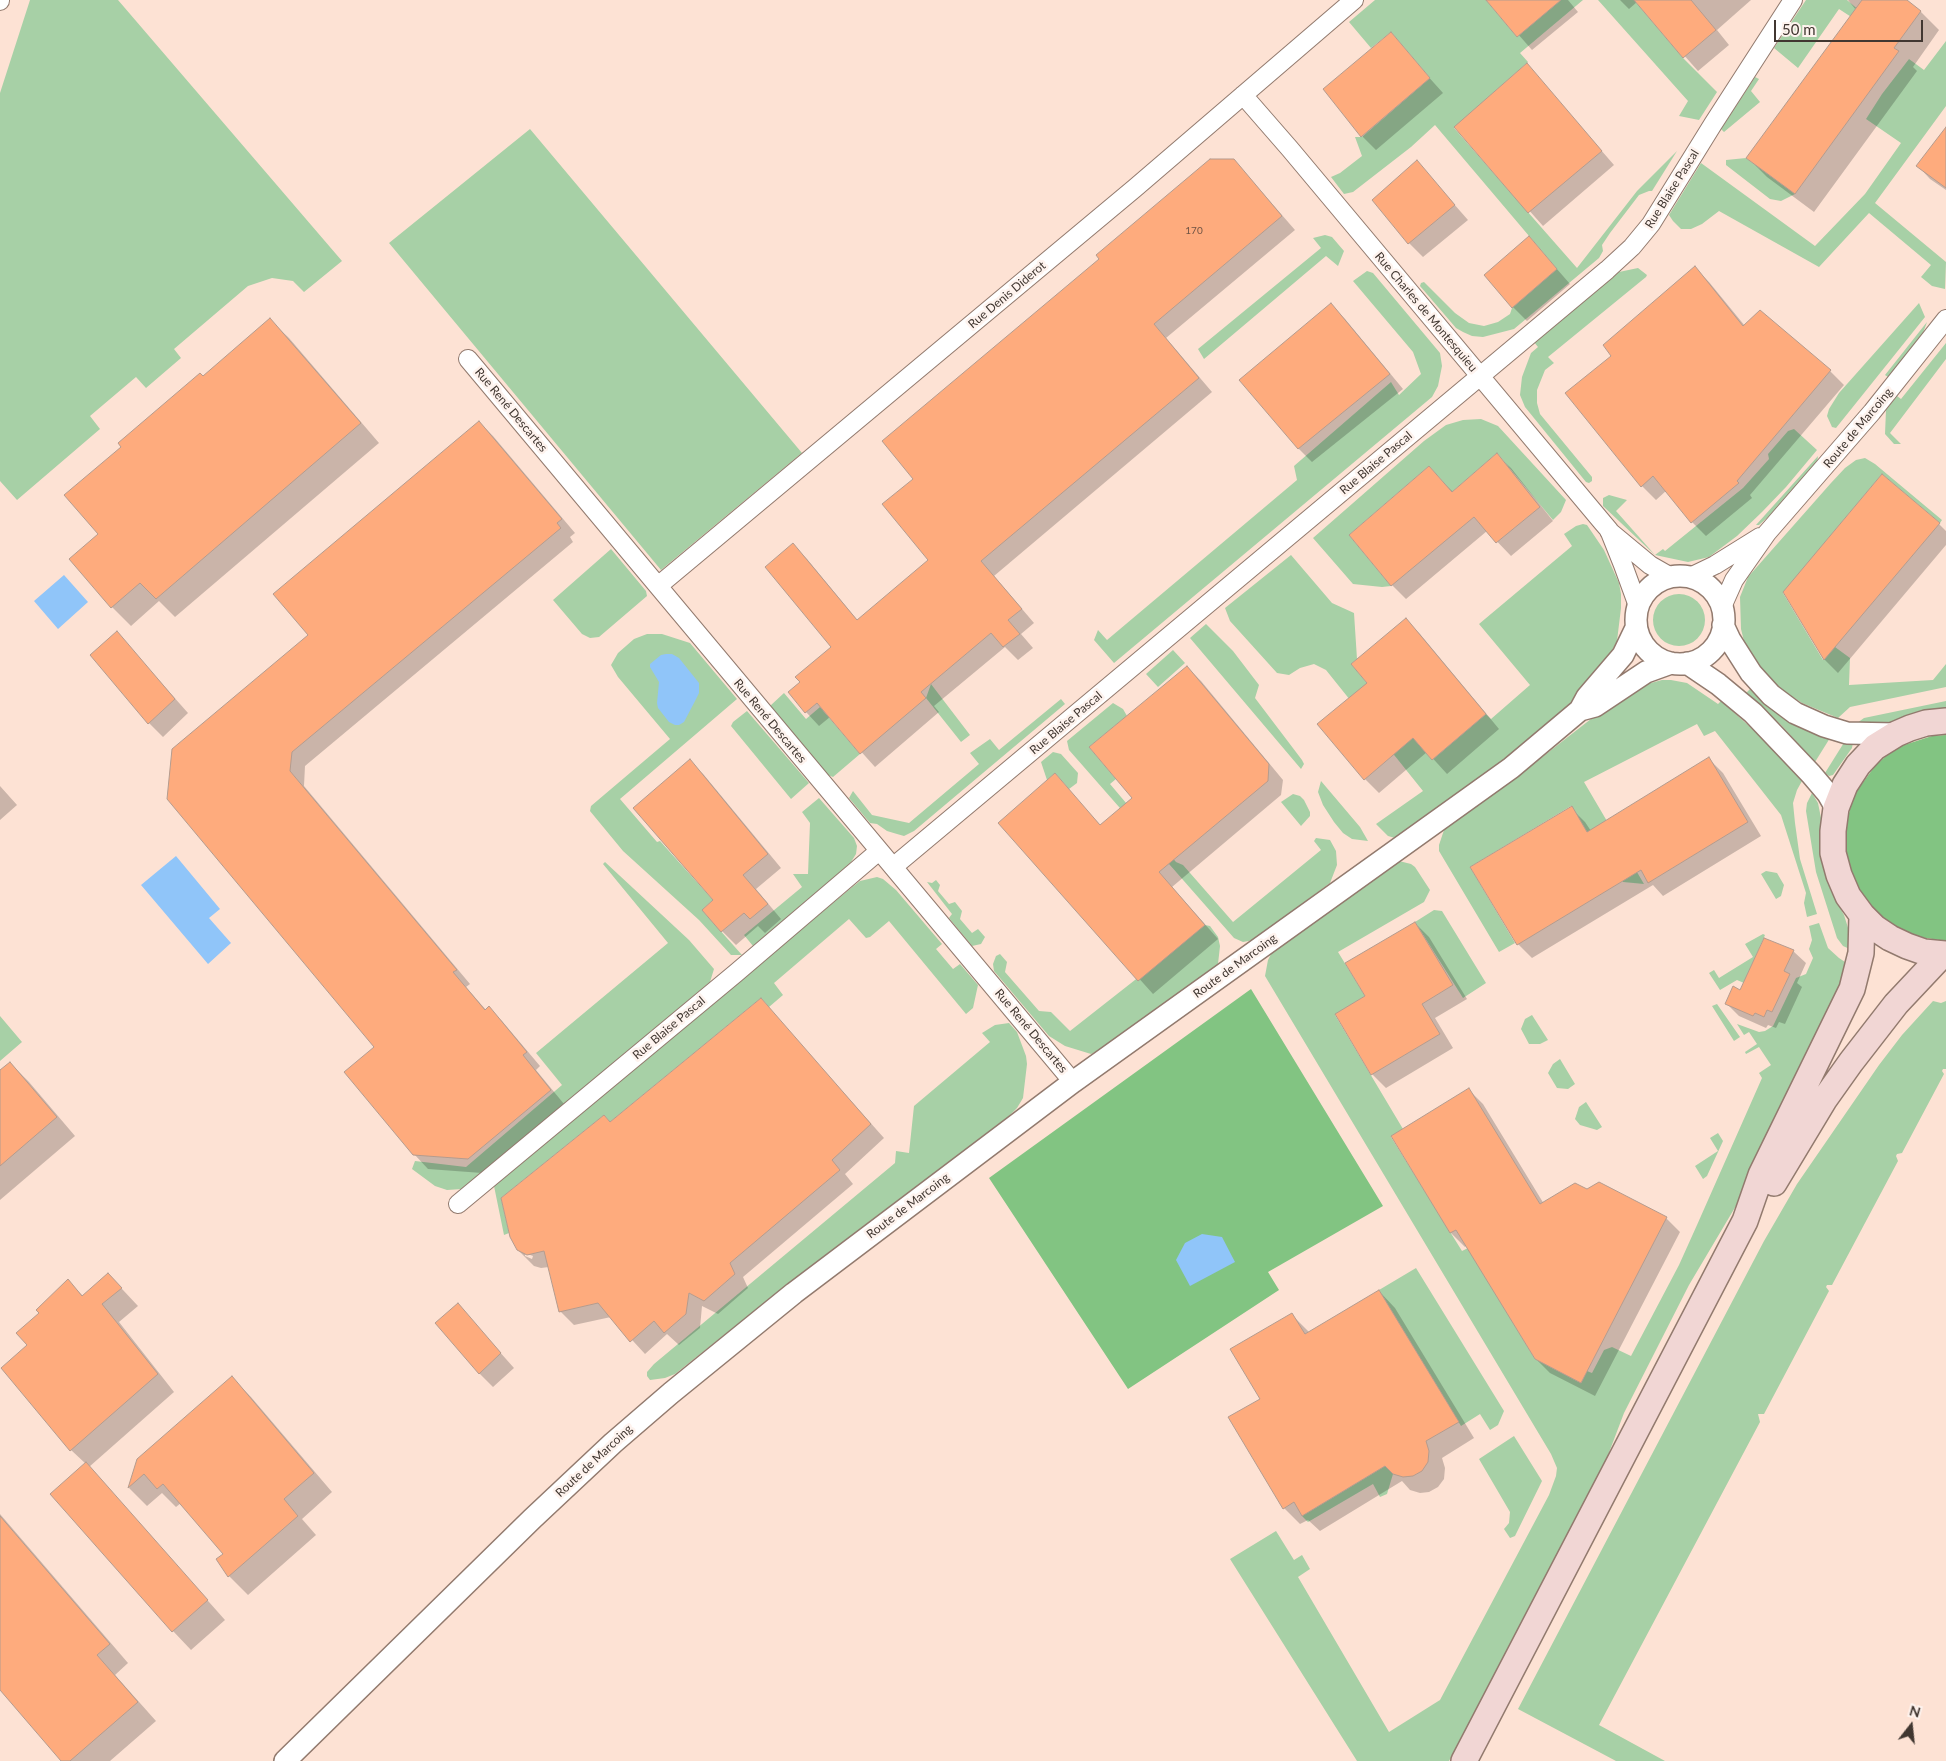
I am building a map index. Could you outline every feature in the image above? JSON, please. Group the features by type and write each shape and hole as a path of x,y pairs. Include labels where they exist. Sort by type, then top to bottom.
{"main road":[{"path":"1944,954 1924,952 1906,946 1875,928 1862,915 1848,896 1837,868 1833,830 1836,808 1845,785 1858,765 1875,747 1896,734 1926,723 1946,721"},
{"path":"1464,1761 1745,1221 1762,1175 1852,989 1861,953 1862,915"},
{"path":"1745,1221 1768,1191 1824,1100 1850,1062 1896,1004 1944,954"}],"street":[{"name":"Rue Denis Diderot","path":"658,586 1135,188 1354,0"},
{"name":"Rue Blaise Pascal","path":"893,867 1607,270 1639,240 1793,0"},
{"name":"Rue Charles de Montesquieu","path":"1243,95 1609,530 1650,565 1680,577"},
{"name":"Route de Marcoing","path":"1722,616 1734,580 1767,534 1872,412 1946,319"},
{"name":"Rue René Descartes","path":"468,359 1073,1082"},
{"name":"Rue Charles de Montesquieu","path":"1609,530 1638,606"},
{"name":"Route de Marcoing","path":"1680,577 1715,565 1767,534"},
{"path":"1836,808 1828,794 1811,774 1753,713 1718,684 1679,663 1659,658 1648,650 1636,628 1638,606 1643,595 1660,580 1680,577 1701,581 1717,597 1730,640 1751,673 1771,695 1794,713 1824,726 1847,733 1896,734"},
{"path":"1679,663 1698,660 1707,654 1721,636 1722,616"},
{"name":"Route de Marcoing","path":"285,1761 532,1519 650,1410 794,1293 1073,1082 1495,780 1580,710 1587,697 1623,656 1636,628"},
{"name":"Route de Marcoing","path":"1580,710 1595,706 1646,672 1679,663"},
{"name":"Rue Blaise Pascal","path":"458,1204 879,851"}],"green space":[{"path":"30,0 118,0 342,261 304,292 293,281 272,278 248,286 174,349 181,358 146,388 136,377 90,416 100,429 17,500 0,481 0,93"},
{"path":"1375,0 1486,0 1517,37 1561,0 1583,0 1520,53 1528,62 1454,128 1577,268 1637,191 1677,151 1652,191 1639,195 1610,233 1602,245 1603,251 1599,258 1514,329 1483,337 1472,336 1463,332 1456,328 1420,286 1424,282 1455,313 1469,323 1484,326 1498,322 1510,314 1512,308 1557,269 1435,125 1411,147 1353,192 1344,194 1331,177 1340,173 1362,156 1355,137 1362,137 1430,78 1391,32 1371,48 1349,22"},
{"path":"1598,0 1634,0 1683,58 1717,92 1699,120 1679,116 1688,101"},
{"path":"1806,0 1847,0 1867,17 1862,24 1839,9 1798,68 1774,48"},
{"path":"1946,41 1946,106 1875,203 1946,262 1945,289 1932,286 1921,277 1931,265 1869,213 1819,267 1719,211 1702,224 1691,229 1681,229 1669,215 1701,163 1815,246 1865,194 1901,143 1866,119 1882,94 1909,59 1924,70"},
{"path":"1755,77 1759,79 1751,91 1760,102 1724,132 1721,129"},
{"path":"530,129 802,453 661,570 389,243"},
{"path":"1746,158 1795,194 1781,201 1770,199 1726,165 1726,160"},
{"path":"1325,235 1332,237 1344,251 1338,266 1326,256 1204,359 1198,349 1321,248 1313,238"},
{"path":"1638,268 1647,275 1646,277 1548,357 1554,363 1545,370 1537,390 1537,403 1540,414 1592,477 1592,481 1589,483 1586,482 1525,407 1520,395 1522,377 1531,353 1538,347 1534,342 1619,272"},
{"path":"1367,271 1373,273 1440,353 1442,366 1438,386 1432,397 1114,663 1094,640 1098,630 1107,640 1297,480 1294,466 1391,382 1399,395 1421,374 1413,352 1353,281"},
{"path":"1919,303 1925,317 1836,428 1832,427 1827,416 1839,393"},
{"path":"1927,322 1923,333 1888,377 1885,375"},
{"path":"1946,343 1946,359 1890,433 1901,444 1894,444 1885,434 1886,410 1897,396 1901,399"},
{"path":"1481,419 1498,426 1566,500 1561,512 1553,520 1497,453 1452,492 1429,466 1349,535 1391,586 1353,584 1313,538 1424,441 1446,425 1463,420"},
{"path":"1794,429 1817,450 1762,512 1737,536 1709,557 1688,562 1655,555 1663,549 1665,551 1743,488 1769,459 1768,454 1788,431"},
{"path":"1818,456 1817,463 1792,492 1768,517 1759,525 1756,525"},
{"path":"1865,458 1875,464 1942,520 1940,523 1882,474 1783,593 1823,660 1835,647 1850,658 1849,685 1933,680 1946,664 1946,687 1850,707 1838,718 1802,703 1774,685 1753,658 1744,641 1741,629 1740,597 1748,577 1831,483 1845,468 1856,460"},
{"path":"1609,495 1627,500 1616,511 1655,555 1603,506 1603,498"},
{"path":"1583,524 1587,525 1604,550 1619,583 1621,608 1617,641 1612,651 1571,705 1512,755 1395,838 1388,836 1376,824 1423,791 1326,670 1314,664 1300,668 1289,675 1277,673 1230,621 1225,608 1291,555 1332,603 1354,613 1357,659 1351,664 1432,760 1486,714 1491,719 1530,685 1479,624 1572,546 1564,534"},
{"path":"611,549 646,591 647,596 599,637 590,638 582,634 553,600"},
{"path":"1679,594 1689,596 1697,602 1703,610 1705,620 1703,630 1697,638 1689,644 1679,646 1669,644 1661,638 1655,630 1653,620 1655,610 1661,602 1669,596"},
{"path":"1206,624 1233,651 1259,685 1255,698 1302,760 1304,764 1301,769 1190,638"},
{"path":"647,634 662,634 690,643 737,699 620,799 657,842 660,841 713,900 702,910 742,955 731,955 699,920 623,851 590,811 591,806 670,739 618,677 611,665 618,653 634,639"},
{"path":"1173,650 1185,663 1158,687 1146,674"},
{"path":"1662,680 1687,683 1718,704 1721,701 1766,741 1802,781 1793,803 1795,823 1800,859 1817,914 1807,917 1804,903 1806,893 1781,815 1715,731 1704,736 1697,724 1584,782 1644,884 1623,882 1615,869 1611,871 1571,806 1470,867 1515,943 1499,952 1439,851 1445,827 1523,772 1623,694"},
{"path":"931,684 970,735 961,742 926,698"},
{"path":"1752,687 1830,738 1815,762 1781,725 1746,693"},
{"path":"784,693 806,719 820,707 860,754 833,777 828,775 770,706"},
{"path":"1061,699 1065,704 914,831 904,836 887,831 877,824 870,823 849,798 853,791 872,815 909,823 979,764 970,753 990,739 999,750"},
{"path":"1946,701 1946,709 1914,715 1884,724 1857,723 1864,718"},
{"path":"1113,703 1123,709 1127,716 1089,747 1116,779 1110,784 1176,862 1183,865 1233,922 1321,850 1314,841 1316,838 1330,840 1336,851 1337,865 1330,883 1254,940 1243,942 1234,938 1069,750 1067,741"},
{"path":"747,711 809,783 791,799 731,726 733,722"},
{"path":"1946,735 1946,941 1919,937 1902,931 1874,909 1862,895 1854,879 1848,862 1845,844 1846,826 1856,792 1875,766 1901,746 1932,736"},
{"path":"1845,741 1853,742 1852,748 1833,775 1829,776 1825,773"},
{"path":"1053,752 1061,754 1078,773 1077,783 1069,789 1055,773 1047,780 1041,762"},
{"path":"1321,781 1360,827 1368,841 1352,839 1343,833 1334,822 1323,805 1318,792"},
{"path":"1812,793 1818,803 1821,818 1823,867 1831,891 1844,915 1850,934 1852,950 1843,946 1837,938 1816,872 1806,811 1807,803"},
{"path":"1293,794 1300,796 1304,800 1310,812 1310,816 1301,826 1281,802"},
{"path":"819,798 854,838 857,846 856,854 851,862 840,872 753,946 744,935 802,887 793,874 808,874 810,823 802,812"},
{"path":"1399,861 1415,867 1430,890 1424,902 1338,952 1365,996 1335,1015 1403,1129 1391,1137 1462,1251 1468,1248 1535,1359 1581,1383 1587,1371 1592,1373 1604,1350 1612,1347 1631,1356 1679,1265 1762,1078 1759,1073 1771,1065 1759,1047 1746,1054 1745,1052 1757,1044 1749,1032 1744,1035 1737,1024 1759,1032 1773,1026 1796,978 1806,974 1813,958 1809,949 1812,940 1809,926 1819,923 1828,948 1851,966 1743,1194 1689,1285 1624,1413 1602,1471 1449,1761 1357,1761 1230,1559 1276,1531 1294,1560 1302,1555 1310,1569 1298,1577 1389,1732 1440,1700 1549,1495 1556,1476 1557,1468 1551,1454 1265,976 1268,960 1273,950"},
{"path":"605,862 689,940 714,969 710,982 462,1189 447,1190 435,1186 412,1169 415,1161 466,1167 562,1085 536,1053 668,943 603,864"},
{"path":"1766,871 1777,873 1784,885 1781,896 1776,899 1761,874"},
{"path":"877,877 883,879 896,890 942,944 936,949 953,969 960,964 978,985 973,1008 966,1014 889,921 870,937 866,938 849,919 774,983 783,995 769,1007 761,998 610,1122 604,1115 501,1198 509,1233 504,1235 494,1186 851,888 860,881"},
{"path":"936,880 940,885 938,891 949,904 955,902 962,911 960,919 972,933 978,929 985,937 981,944 972,946 949,918 952,914 927,882 932,883"},
{"path":"1434,910 1442,911 1486,983 1463,998 1415,922"},
{"path":"1205,925 1210,926 1218,937 1220,946 1218,964 1214,969 1107,1046 1091,1054 1065,1046 1049,1036 994,971 993,964 996,956 1000,954 1007,962 1005,972 1039,1011 1051,1012 1070,1031"},
{"path":"1763,934 1765,935 1744,983 1737,980 1720,990 1709,973 1714,970 1719,978 1753,957 1745,944"},
{"path":"1251,989 1383,1206 1268,1272 1279,1290 1128,1389 989,1178"},
{"path":"1933,1001 1941,1003 1946,1001 1946,1069 1942,1071 1944,1074 1902,1153 1897,1154 1898,1161 1832,1285 1827,1285 1826,1287 1829,1291 1764,1414 1758,1414 1760,1422 1599,1725 1665,1761 1616,1761 1518,1709 1764,1241 1797,1184 1879,1065 1902,1035"},
{"path":"1717,1004 1740,1037 1734,1041 1712,1006"},
{"path":"1532,1015 1548,1040 1540,1044 1529,1044 1521,1029 1525,1019"},
{"path":"0,1016 22,1042 0,1061"},
{"path":"1009,1023 1017,1032 1027,1064 1023,1098 1017,1108 1007,1118 777,1293 675,1374 665,1378 650,1380 647,1372 654,1364 895,1163 896,1151 909,1153 914,1106 990,1042 982,1033 995,1025"},
{"path":"1560,1059 1575,1084 1568,1089 1557,1088 1548,1073 1553,1064"},
{"path":"1586,1102 1602,1127 1597,1130 1580,1125 1575,1119 1579,1107"},
{"path":"1718,1133 1723,1141 1707,1176 1703,1179 1695,1166 1718,1151 1710,1138"},
{"path":"1416,1268 1504,1411 1498,1425 1490,1430 1480,1414 1461,1426 1379,1290"},
{"path":"1514,1436 1542,1481 1515,1536 1510,1538 1504,1529 1509,1523 1510,1512 1479,1459"},
{"path":"1385,1466 1393,1474 1387,1494 1380,1497 1373,1484 1308,1522 1302,1516"}],"water":[{"path":"64,575 88,602 58,629 34,601"},
{"path":"672,654 679,658 699,683 699,693 684,722 679,725 669,722 658,708 659,682 650,667 650,664 661,655"},
{"path":"176,856 220,909 209,918 231,943 208,964 141,885"},
{"path":"1202,1234 1222,1237 1235,1262 1190,1286 1176,1260 1185,1243"}],"building":[{"path":"1486,0 1561,0 1517,37"},
{"path":"1634,0 1691,0 1716,30 1683,58"},
{"path":"1862,0 1907,0 1921,11 1894,48 1899,51 1795,194 1746,158"},
{"path":"1391,32 1430,78 1361,137 1323,89"},
{"path":"1527,63 1602,151 1528,213 1454,127"},
{"path":"1946,127 1946,188 1916,166"},
{"path":"1210,159 1234,159 1282,216 1154,324 1199,378 981,561 1022,609 1008,620 1020,634 1003,647 991,633 921,692 926,698 860,754 817,703 805,713 788,692 800,682 795,677 831,647 765,567 793,543 857,620 928,560 882,504 913,479 882,441 1099,259 1096,255"},
{"path":"1417,160 1455,205 1408,244 1372,200"},
{"path":"1529,236 1557,269 1512,308 1484,275"},
{"path":"1695,266 1743,326 1760,310 1831,370 1737,481 1739,483 1691,523 1653,476 1641,487 1565,393 1611,356 1603,345"},
{"path":"1331,303 1390,374 1298,449 1239,380"},
{"path":"270,318 361,423 156,599 140,583 111,608 69,559 98,534 64,495 121,447 118,443 200,373 203,376"},
{"path":"479,421 562,519 557,523 561,528 292,752 290,771 457,970 453,972 485,1010 489,1006 527,1052 523,1055 551,1090 468,1159 413,1155 344,1072 374,1047 167,799 172,749 308,635 273,594"},
{"path":"1497,453 1540,507 1496,543 1474,517 1391,586 1349,535 1429,466 1452,492"},
{"path":"1882,474 1940,523 1824,660 1783,592"},
{"path":"1406,618 1486,714 1432,760 1413,738 1364,780 1317,724 1367,683 1351,664"},
{"path":"117,631 175,699 148,724 90,655"},
{"path":"1187,666 1269,764 1268,781 1159,872 1205,925 1138,981 998,823 1055,773 1100,825 1132,798 1089,747"},
{"path":"1709,757 1748,822 1648,883 1641,870 1517,945 1470,867 1572,806 1587,832"},
{"path":"690,759 768,854 743,875 768,904 750,919 744,913 721,932 702,910 713,900 633,808"},
{"path":"1415,922 1453,985 1422,1004 1440,1034 1371,1075 1335,1014 1365,996 1345,963"},
{"path":"1764,938 1794,950 1784,971 1790,974 1772,1012 1767,1010 1764,1017 1755,1013 1753,1016 1725,1004 1733,986 1740,990"},
{"path":"761,998 871,1124 832,1160 840,1170 730,1263 735,1274 704,1301 689,1293 686,1314 664,1333 654,1321 630,1342 598,1303 559,1312 544,1251 527,1255 517,1250 510,1237 501,1198 604,1115 610,1122"},
{"path":"10,1062 57,1117 0,1166 0,1070"},
{"path":"1469,1088 1540,1204 1575,1183 1587,1189 1599,1182 1667,1217 1581,1383 1535,1359 1456,1230 1450,1233 1391,1136"},
{"path":"108,1273 122,1288 102,1304 158,1374 70,1451 1,1368 27,1345 16,1333 39,1313 36,1310 68,1279 82,1296"},
{"path":"1379,1290 1459,1422 1426,1441 1429,1451 1428,1462 1422,1471 1413,1476 1403,1477 1393,1474 1385,1466 1302,1516 1294,1502 1283,1509 1228,1417 1260,1399 1230,1349 1292,1313 1305,1334"},
{"path":"458,1303 501,1353 479,1374 435,1323"},
{"path":"232,1376 314,1473 284,1499 298,1516 228,1577 216,1559 223,1554 163,1484 157,1489 144,1474 128,1488 137,1459"},
{"path":"86,1462 208,1600 172,1632 50,1494"},
{"path":"0,1516 110,1644 97,1655 138,1702 70,1761 61,1761 0,1690"}]}
